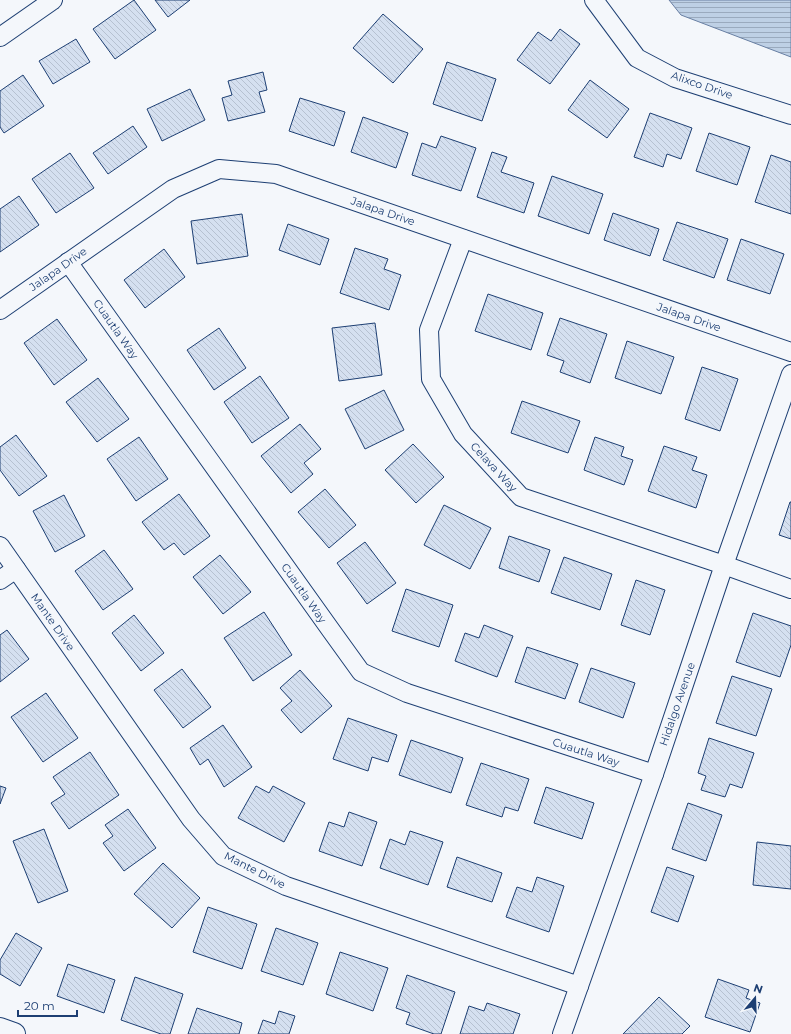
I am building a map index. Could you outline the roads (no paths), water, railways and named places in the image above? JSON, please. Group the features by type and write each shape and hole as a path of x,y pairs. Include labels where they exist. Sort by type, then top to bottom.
{"street":[{"path":"0,37 53,0"},
{"name":"Alixco Drive","path":"594,0 637,58 675,78 791,115"},
{"name":"Jalapa Drive","path":"0,310 173,189 219,169 276,174 791,352"},
{"name":"Celava Way","path":"463,239 430,330 431,379 463,434 521,497 791,589"},
{"name":"Cuautla Way","path":"68,262 330,630 362,672 407,693 654,774"},
{"name":"Hidalgo Avenue","path":"562,1034 654,774 724,565 791,374"},
{"name":"Mante Drive","path":"0,546 191,819 223,856 286,886 579,986"},
{"path":"0,580 16,569"},
{"path":"0,1029 14,1034"}],"water":[{"path":"669,0 791,0 791,57 681,15"}]}
